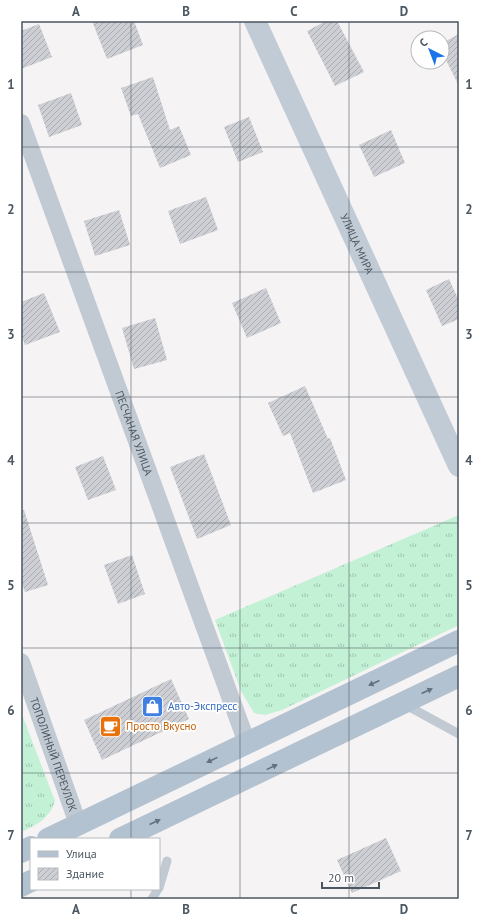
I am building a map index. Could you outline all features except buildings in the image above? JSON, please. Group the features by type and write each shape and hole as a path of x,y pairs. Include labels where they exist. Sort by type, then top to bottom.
{"main road":[{"name":"УЛИЦА МИРА","path":"255,21 459,466"},
{"path":"50,838 459,641"},
{"path":"122,838 258,774 401,702 459,676"},
{"path":"21,852 30,848"},
{"path":"21,886 30,882"}],"street":[{"name":"ПЕСЧАНАЯ УЛИЦА","path":"21,122 247,743"},
{"name":"ТОПОЛИНЫЙ ПЕРЕУЛОК","path":"21,662 78,824"}],"lane":[{"path":"401,702 459,734"},
{"path":"160,885 167,861"},
{"path":"152,899 158,890"}],"green space":[{"path":"459,515 459,625 282,710 265,715 254,713 241,691 215,620"},
{"path":"21,712 55,801 42,821 21,832"}],"place":[{"name":"Авто-Экспресс","path":"152,706"},
{"name":"Просто Вкусно","path":"110,726"}]}
